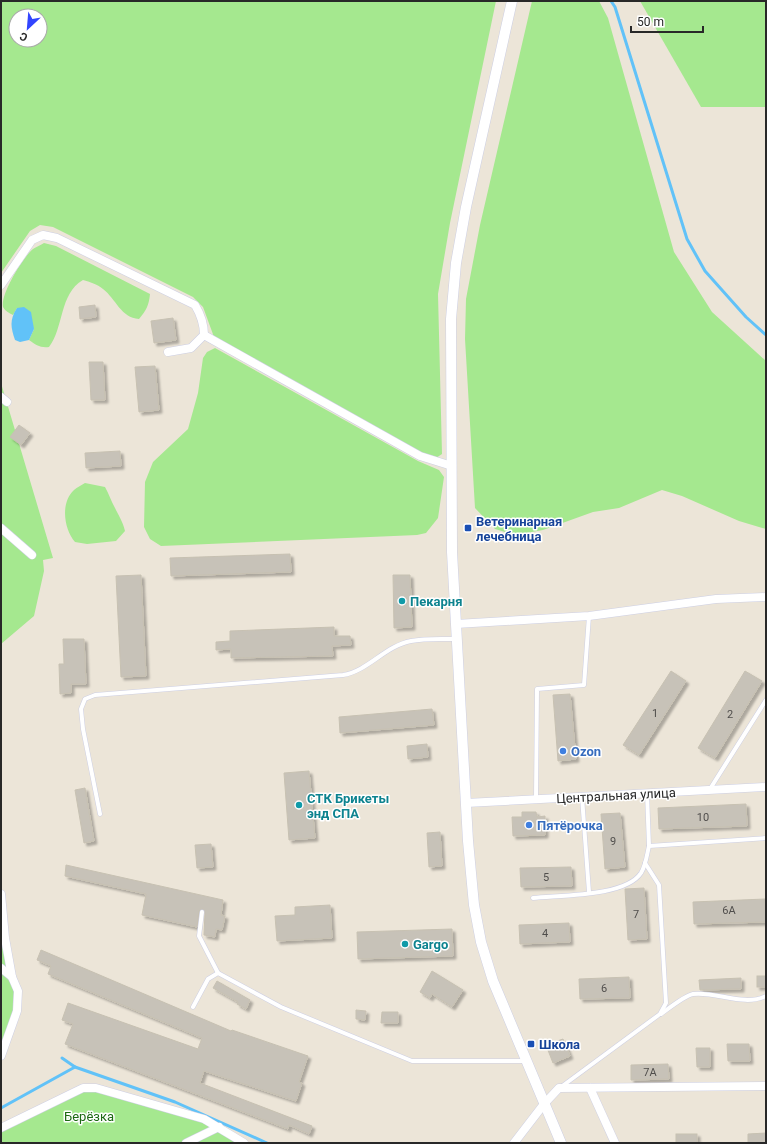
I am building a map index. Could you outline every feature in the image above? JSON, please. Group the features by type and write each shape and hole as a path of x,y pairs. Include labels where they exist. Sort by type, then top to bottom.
{"street":[{"path":"512,1 466,207 456,263 451,318 452,552 466,803 474,905 481,942 493,980 561,1143"},
{"path":"1,285 32,240 43,235 57,238 194,305 203,321 204,335 191,348 168,352"},
{"path":"204,335 420,456 452,466"},
{"path":"1,528 32,555"},
{"path":"456,624 589,616 716,599 766,597"},
{"name":"Центральная улица","path":"466,803 766,787"},
{"path":"1,894 5,938 12,978 18,990 17,1011 1,1056"},
{"path":"1,968 12,978"},
{"path":"514,1143 544,1104 559,1088 766,1086"},
{"path":"1,1128 83,1088 96,1088 204,1119 244,1143"},
{"path":"590,1088 615,1143"},
{"path":"186,1143 218,1127"}],"lane":[{"path":"536,799 537,689 584,685 589,616"},
{"path":"100,814 83,729 81,709 85,699 95,695 354,674 387,651 410,640 457,639"},
{"path":"710,790 766,700"},
{"path":"533,898 612,890 630,882 641,873 649,846 647,793"},
{"path":"582,796 589,892"},
{"path":"649,846 766,838"},
{"path":"645,863 659,885 666,1003 660,1014"},
{"path":"202,912 199,936 218,973 281,1007 412,1061 526,1061"},
{"path":"193,1007 208,979 218,973"},
{"path":"559,1088 660,1014 691,994 709,994 725,998 758,1000 766,996"}],"green space":[{"path":"1,1 496,1 450,223 438,294 442,454 436,458 420,454 214,337 203,307 193,297 53,227 40,225 30,231 1,273"},
{"path":"532,1 599,1 608,18 674,252 712,312 766,361 766,529 739,521 682,496 662,490 619,508 593,512 543,530 515,535 495,529 475,508 465,339 466,299 480,225"},
{"path":"640,1 766,1 766,107 701,107"},
{"path":"44,243 56,246 150,294 148,305 144,313 139,319 133,318 123,312 103,289 96,284 83,280 75,286 70,294 54,339 49,347 41,347 36,345 29,340 34,329 17,308 13,315 6,311 3,307 3,301 13,276 24,260 33,249"},
{"path":"215,348 418,461 439,470 444,477 438,518 426,533 417,535 161,546 150,539 144,527 145,482 153,462 188,429 198,393 203,358 207,352"},
{"path":"1,383 53,558 43,560 44,571 34,616 1,644"},
{"path":"85,483 105,487 125,531 116,541 87,544 75,542 71,537 66,523 65,509 70,495 74,490"},
{"path":"1,894 18,991 1,1056"},
{"name":"Берёзка","path":"83,1088 204,1119 244,1143 1,1143 1,1128"}],"water":[{"path":"24,307 31,312 34,329 29,340 20,342 15,340 12,320 14,312 17,308"}],"building":[{"path":"95,305 96,317 80,319 79,307"},
{"path":"173,318 176,340 154,343 151,321"},
{"path":"89,362 103,362 105,400 91,400"},
{"path":"155,366 159,410 139,412 135,367"},
{"path":"19,425 30,433 21,445 10,437"},
{"path":"120,451 121,466 86,468 85,453"},
{"path":"290,554 291,572 171,576 170,558"},
{"path":"141,575 146,676 121,677 116,576"},
{"name":"Пекарня","path":"393,575 410,575 412,627 394,628"},
{"path":"334,627 334,636 350,636 351,645 332,646 333,656 231,658 231,649 216,650 216,642 230,641 230,631"},
{"path":"63,639 84,639 86,684 71,684 71,693 60,694 59,664 64,664"},
{"path":"671,671 686,681 639,755 623,745"},
{"path":"745,671 762,681 715,758 698,748"},
{"path":"570,694 576,759 558,761 553,695"},
{"path":"432,709 434,725 340,733 339,717"},
{"path":"427,744 428,757 408,759 407,746"},
{"name":"СТК Брикеты энд СПА","path":"309,771 315,838 289,840 284,773"},
{"path":"85,788 94,841 84,843 75,790"},
{"path":"746,804 747,826 659,829 658,808"},
{"path":"522,812 536,812 537,817 545,816 545,835 513,836 512,817 522,817"},
{"path":"620,813 625,867 605,869 601,814"},
{"path":"440,832 442,866 429,867 427,833"},
{"path":"211,844 213,867 197,868 195,845"},
{"path":"66,865 223,900 221,915 225,916 222,930 216,929 215,937 204,935 205,912 203,909 199,911 197,927 142,915 146,894 65,876"},
{"path":"571,867 572,886 521,887 520,868"},
{"path":"644,888 647,939 628,940 625,889"},
{"path":"765,899 766,922 694,924 693,902"},
{"path":"330,905 332,938 277,941 275,916 295,915 295,907"},
{"path":"569,923 570,942 520,944 519,925"},
{"name":"Gargo","path":"452,929 453,956 358,959 357,932"},
{"path":"41,950 231,1031 232,1030 308,1056 299,1082 302,1083 296,1101 204,1071 200,1083 312,1126 309,1134 289,1125 288,1129 65,1044 73,1024 62,1020 68,1003 198,1049 202,1038 48,974 51,966 37,960"},
{"path":"432,971 463,990 452,1007 432,994 430,998 420,992"},
{"path":"757,976 766,976 766,987 757,987"},
{"path":"629,977 630,998 580,999 579,979"},
{"path":"741,978 741,989 700,990 699,980"},
{"path":"217,981 250,1000 246,1009 237,1004 238,1002 213,988"},
{"path":"356,1010 366,1011 365,1020 356,1019"},
{"path":"382,1012 398,1012 398,1023 381,1023"},
{"path":"563,1039 570,1056 553,1063 546,1045"},
{"path":"727,1044 749,1044 750,1061 728,1061"},
{"path":"696,1048 710,1048 710,1067 697,1067"},
{"path":"668,1064 669,1079 631,1080 631,1065"},
{"path":"766,1133 766,1143 748,1143 748,1134"},
{"path":"676,1134 697,1134 697,1143 676,1143"}],"waterway":[{"path":"611,1 615,7 687,239 705,271 746,317 766,335"},
{"path":"62,1058 75,1067 175,1102 267,1143"},
{"path":"1,1108 75,1067"}],"place":[{"name":"Ветеринарная лечебница","path":"468,528"},
{"name":"Пекарня","path":"402,601"},
{"name":"Ozon","path":"563,751"},
{"name":"СТК Брикеты энд СПА","path":"299,805"},
{"name":"Пятёрочка","path":"529,825"},
{"name":"Gargo","path":"405,944"},
{"name":"Школа","path":"531,1044"}]}
